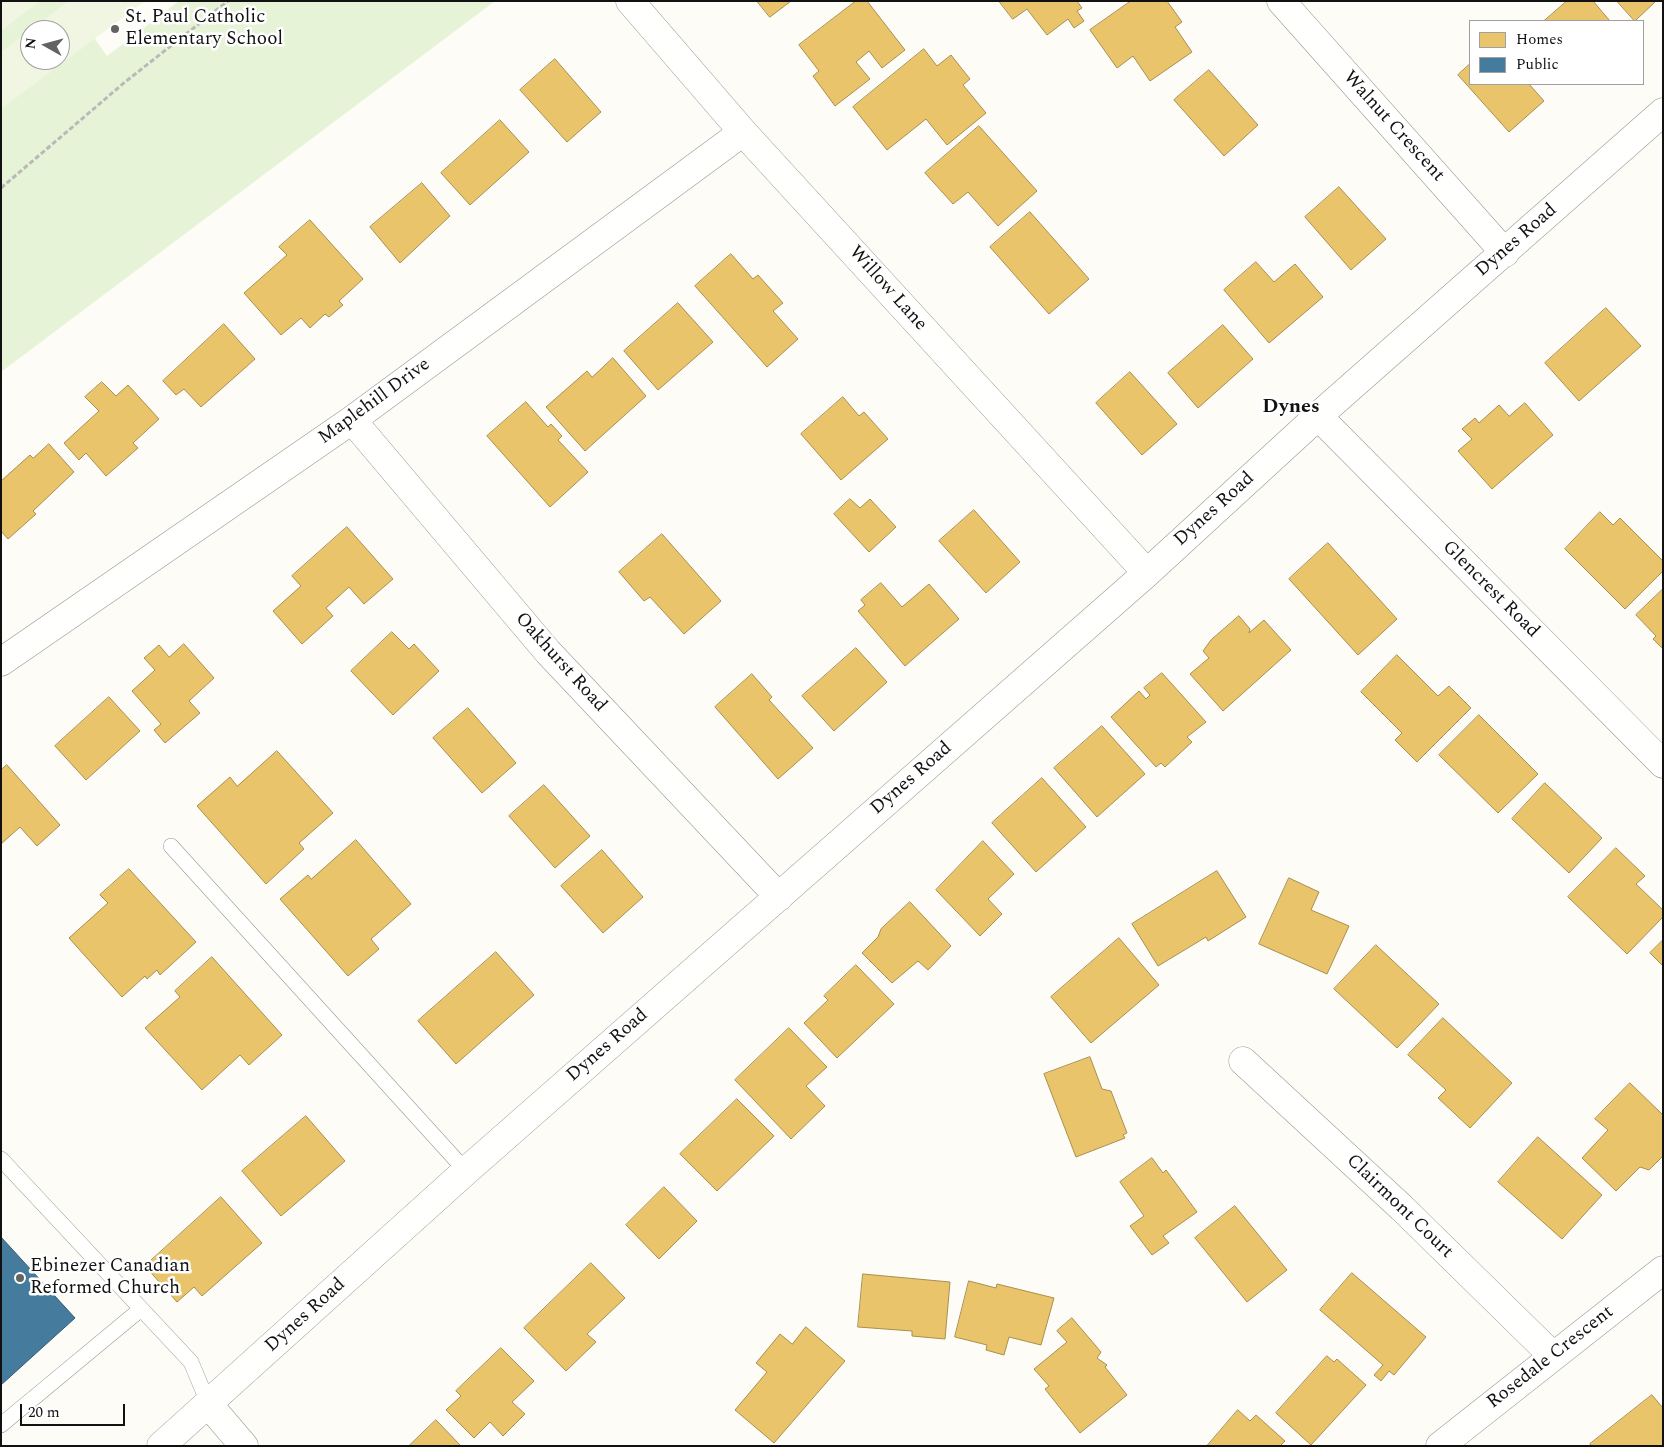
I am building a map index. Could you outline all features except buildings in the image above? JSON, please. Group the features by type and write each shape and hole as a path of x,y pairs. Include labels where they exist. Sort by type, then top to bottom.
{"street":[{"name":"Willow Lane","path":"630,1 743,132 1147,573"},
{"name":"Walnut Crescent","path":"1281,1 1504,252"},
{"name":"Dynes Road","path":"161,1446 209,1405 466,1171 1147,573 1318,416 1663,112"},
{"name":"Maplehill Drive","path":"1,662 352,420 743,132"},
{"name":"Glencrest Road","path":"1318,416 1663,764"},
{"name":"Oakhurst Road","path":"352,420 548,652 779,896"},
{"name":"Clairmont Court","path":"1243,1061 1402,1208 1553,1356"},
{"name":"Rosedale Crescent","path":"1440,1446 1663,1270"},
{"path":"209,1405 244,1446"}],"lane":[{"path":"171,846 466,1171"},
{"path":"1,1159 190,1362 209,1405"},
{"path":"1,1425 141,1309"}],"path":[{"path":"1,188 125,82 228,1"}],"green space":[{"path":"1,1 68,1 107,56 179,1 495,1 1,372"},
{"path":"1,1 40,1 1,31"},
{"path":"68,1 145,1 70,57 70,20 44,20"},
{"path":"20,38 20,70 53,70 1,109 1,52"}],"place":[{"name":"St. Paul Catholic Elementary School","path":"115,29"},
{"name":"Ebinezer Canadian Reformed Church","path":"20,1278"}],"district":[{"name":"Dynes","path":"1291,408"}]}
